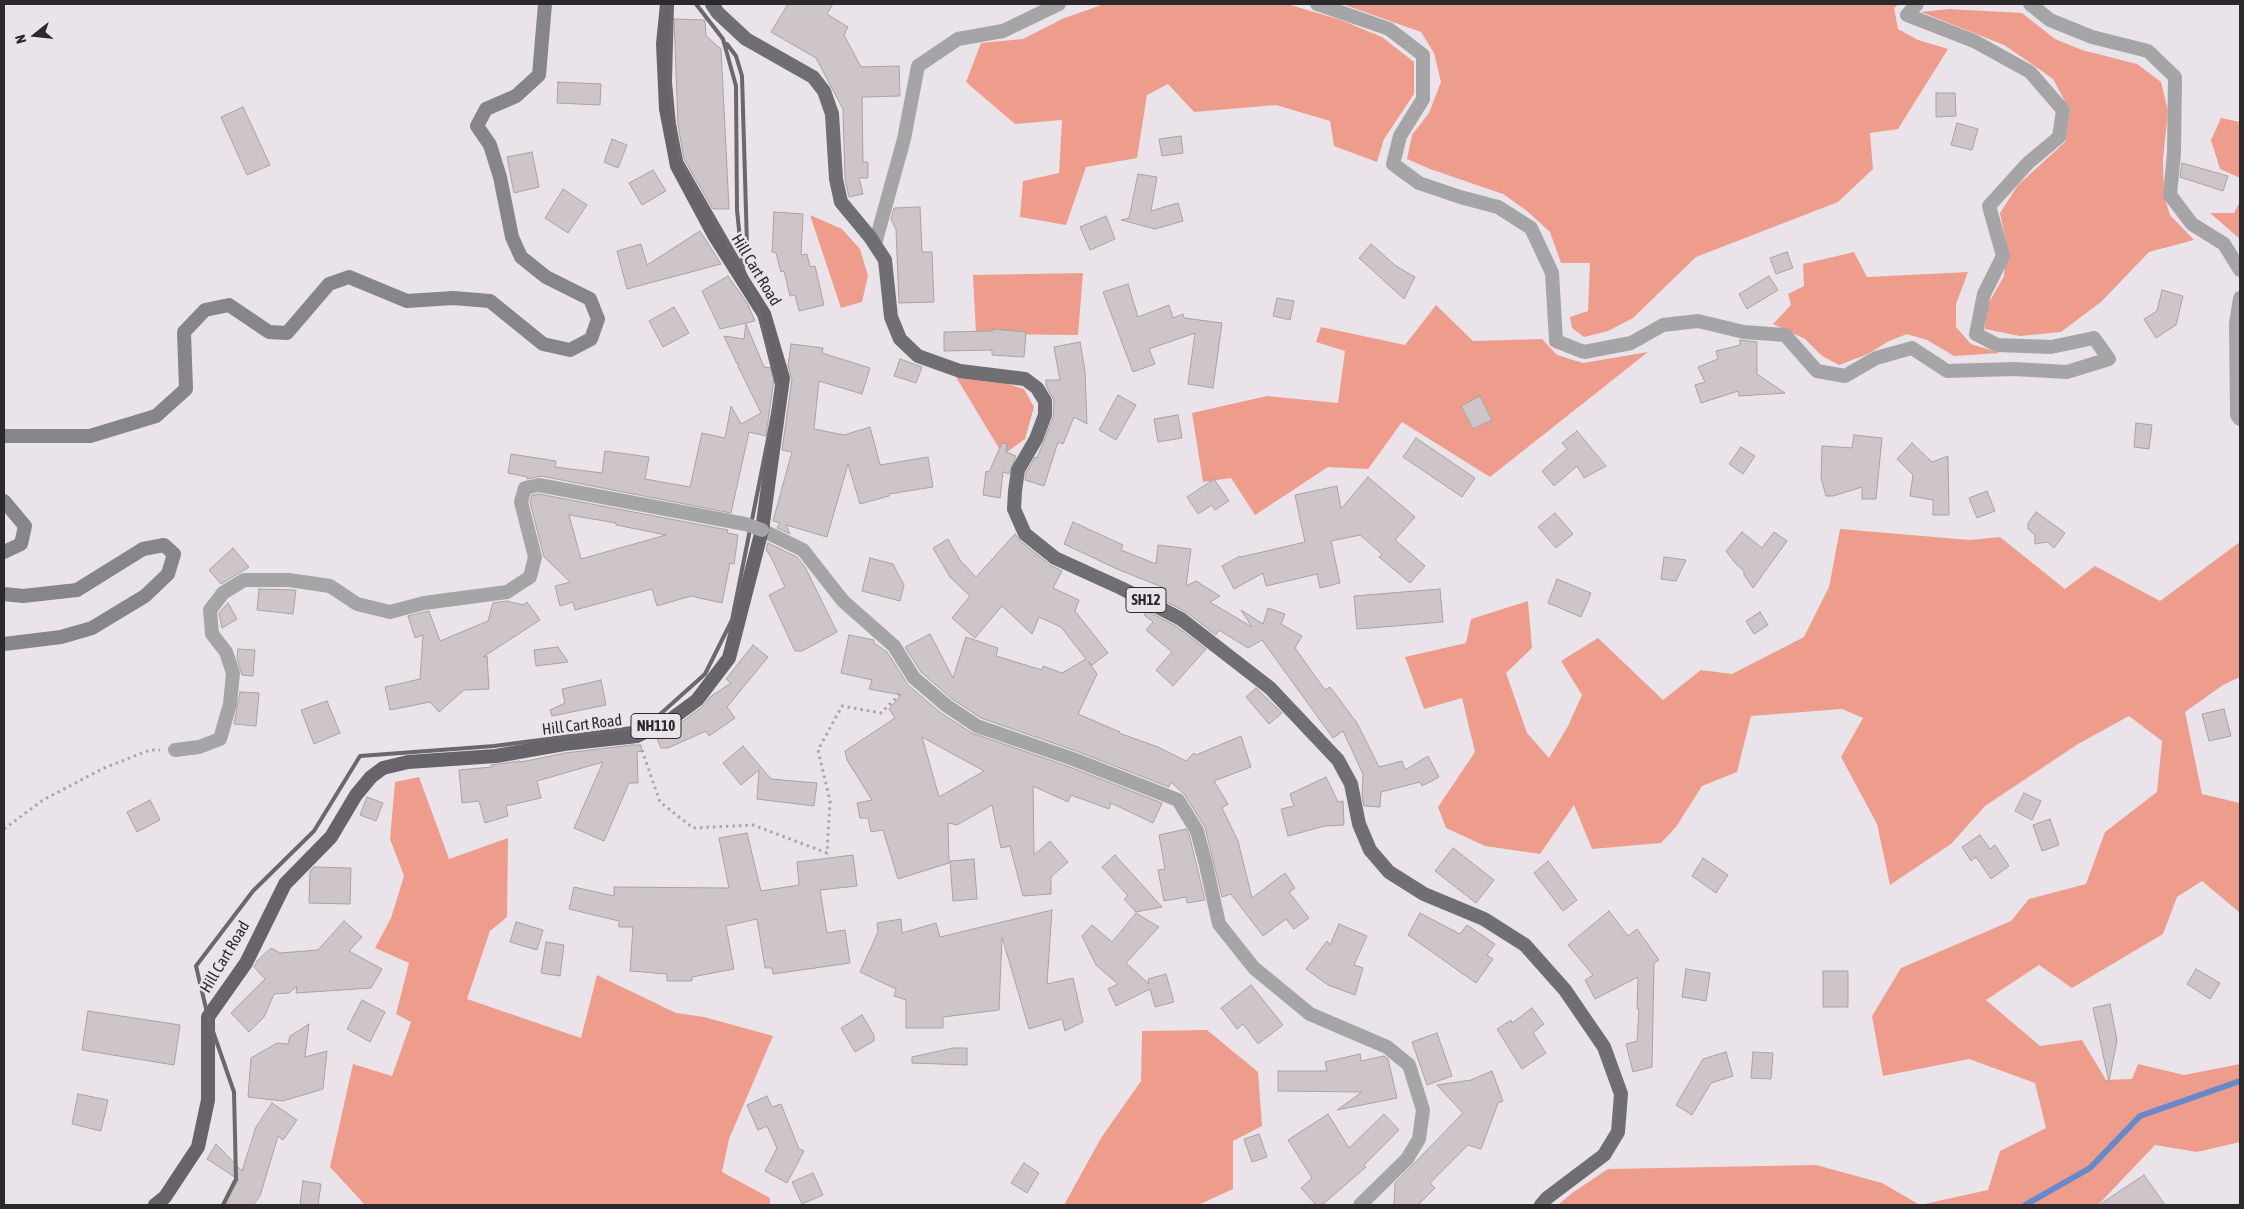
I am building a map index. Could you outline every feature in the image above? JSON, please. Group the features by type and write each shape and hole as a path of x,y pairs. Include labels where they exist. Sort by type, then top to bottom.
{"highway":[{"name":"Hill Cart Road","path":"155,1205 165,1197 198,1147 208,1100 208,1017 246,963 285,884 331,837 356,795 372,777 383,768 408,762 496,756 564,744 637,736 670,720 697,700 729,658 762,530 783,378 764,314 714,235 678,166 666,110 663,44 667,4"}],"main road":[{"path":"4,436 90,436 156,416 186,388 184,332 204,310 229,305 269,332 287,333 329,284 349,277 406,301 453,298 490,301 543,344 570,350 591,338 598,319 590,299 546,277 521,257 512,236 500,177 490,145 477,126 486,109 516,96 538,75 545,4"},
{"name":"SH12","path":"712,4 718,13 746,39 813,77 824,91 832,114 836,179 841,202 875,244 885,260 891,316 900,339 918,356 960,371 1025,379 1038,388 1045,401 1045,415 1036,439 1018,470 1015,491 1014,509 1025,534 1055,558 1121,588 1181,619 1270,688 1338,760 1352,784 1359,824 1370,850 1388,872 1424,894 1484,919 1525,945 1565,990 1593,1030 1604,1046 1622,1094 1618,1132 1604,1155 1547,1198 1541,1205"},
{"path":"4,501 25,526 21,544 4,552"},
{"path":"4,594 23,596 77,590 143,549 164,546 174,554 168,574 145,596 92,628 61,637 4,644"}],"street":[{"path":"875,244 904,139 918,66 958,39 1003,30 1059,4"},
{"path":"1318,4 1389,29 1423,55 1422,99 1400,136 1392,164 1419,183 1498,207 1531,228 1552,273 1556,342 1584,352 1631,343 1663,326 1698,322 1744,332 1786,335 1817,371 1845,376 1876,358 1912,348 1947,371 2014,369 2067,372 2109,359 2094,338 2051,347 1997,345 1976,334 1984,294 2003,256 1989,206 2028,163 2059,137 2063,110 2030,72 1974,41 1907,15 1917,4"},
{"path":"2030,4 2050,20 2092,37 2148,51 2175,78 2174,153 2170,195 2192,224 2224,244 2240,270"},
{"path":"2240,298 2236,324 2237,415 2240,419"},
{"path":"175,750 200,747 220,739 230,704 233,673 226,652 212,634 210,610 223,593 244,580 289,580 330,586 357,604 390,612 424,603 507,592 530,577 535,557 521,502 525,488 539,485 745,524 762,530 803,550 843,602 894,646 914,678 947,706 977,726 1073,759 1178,800 1196,831 1206,865 1219,924 1254,968 1310,1014 1387,1047 1408,1065 1423,1110 1419,1140 1408,1159 1360,1205"}],"path":[{"path":"637,736 660,802 693,828 753,825 827,853 830,801 818,750 842,706 882,713 914,678"},
{"path":"4,830 43,800 104,768 150,750 175,750"}],"shaded area":[{"path":"1104,4 1287,4 1341,20 1382,37 1414,62 1414,94 1384,139 1377,162 1334,146 1330,121 1276,105 1194,112 1168,84 1147,95 1137,158 1086,167 1066,225 1020,217 1023,181 1059,173 1062,120 1015,124 966,82 981,43 1023,39 1062,19"},
{"path":"1342,4 1899,4 1894,8 1898,29 1918,40 1948,49 1898,129 1870,133 1873,169 1838,202 1696,257 1633,318 1608,331 1584,337 1572,328 1570,317 1588,311 1590,263 1561,263 1550,232 1527,211 1503,194 1430,169 1407,159 1412,135 1429,113 1441,82 1434,53 1421,32"},
{"path":"1949,9 2022,13 2055,39 2082,50 2137,64 2161,82 2168,111 2163,159 2164,195 2170,215 2194,240 2149,252 2101,302 2061,332 2020,336 1985,329 1986,308 2004,276 2006,242 2000,213 2018,185 2065,142 2070,111 2053,79 2004,45 1921,12"},
{"path":"2221,118 2240,122 2240,178 2220,169 2211,140"},
{"path":"2240,201 2240,239 2210,213 2234,213"},
{"path":"810,215 842,229 860,249 868,276 862,302 841,308"},
{"path":"1854,252 1867,277 1968,272 1956,304 1956,327 1971,344 2000,353 1954,356 1927,340 1907,334 1889,341 1868,354 1839,365 1822,356 1805,339 1773,324 1791,305 1788,294 1804,286 1803,264"},
{"path":"1083,273 1078,335 976,334 973,275"},
{"path":"1436,305 1473,341 1542,339 1557,355 1583,363 1648,352 1490,477 1402,422 1368,469 1328,467 1255,515 1231,478 1203,482 1192,413 1267,396 1338,403 1345,351 1316,342 1321,327 1405,345"},
{"path":"956,377 1002,382 1024,389 1034,407 1025,439 1003,455"},
{"path":"1840,529 1970,540 2000,537 2065,589 2095,566 2160,601 2240,542 2240,677 2223,685 2185,712 2202,794 2240,803 2240,913 2202,881 2177,897 2163,934 2072,988 2039,965 1986,1000 2040,1046 2082,1040 2106,1080 2132,1079 2138,1064 2184,1075 2240,1064 2240,1142 2197,1152 2155,1145 2098,1205 1920,1205 1988,1190 2000,1151 2046,1128 2035,1083 1969,1059 1883,1076 1872,1016 1901,968 2011,921 2029,899 2086,884 2105,832 2157,792 2162,741 2129,716 2078,744 1985,806 1951,844 1890,885 1877,824 1841,757 1863,718 1842,709 1751,716 1737,772 1702,786 1676,827 1661,843 1592,849 1574,805 1540,854 1485,846 1446,828 1438,807 1475,752 1462,698 1424,709 1405,657 1466,643 1471,619 1528,601 1532,648 1506,673 1527,733 1549,758 1568,726 1582,695 1561,661 1598,638 1663,700 1701,670 1732,674 1804,637 1829,587"},
{"path":"419,777 449,859 508,838 507,917 490,931 467,999 581,1038 597,975 676,1013 704,1017 773,1036 729,1139 722,1172 770,1198 770,1205 365,1205 330,1167 353,1064 392,1076 411,1022 396,1014 409,963 375,948 391,918 404,876 390,839 395,782"},
{"path":"1207,1030 1258,1072 1262,1126 1233,1141 1233,1189 1198,1205 1064,1205 1101,1138 1141,1081 1142,1031"},
{"path":"1816,1165 1882,1183 1920,1205 1558,1205 1572,1193 1608,1169"}],"building":[{"path":"788,4 833,4 827,14 848,27 844,35 861,67 899,66 900,96 862,97 863,162 868,162 868,178 859,178 863,194 849,197 845,178 843,109 816,58 771,32"},
{"path":"674,19 705,20 706,36 721,49 729,209 713,209 684,159 678,124"},
{"path":"558,82 601,84 600,105 557,103"},
{"path":"1936,93 1955,93 1956,116 1936,117"},
{"path":"243,107 270,165 247,175 221,117"},
{"path":"1957,123 1978,129 1972,150 1951,145"},
{"path":"1181,136 1183,153 1162,156 1159,139"},
{"path":"612,139 627,145 618,168 604,162"},
{"path":"532,152 539,187 514,193 507,157"},
{"path":"2182,163 2228,176 2223,191 2180,177"},
{"path":"653,170 666,191 642,205 629,183"},
{"path":"1138,174 1157,177 1151,211 1178,203 1183,221 1155,229 1121,220 1129,218"},
{"path":"563,189 587,205 568,233 545,218"},
{"path":"920,207 922,252 932,252 934,302 899,303 896,229 891,219 894,208"},
{"path":"774,212 803,214 801,255 807,254 810,267 815,266 824,305 799,311 795,295 790,296 784,271 781,272 776,253 772,252"},
{"path":"1106,216 1115,239 1090,250 1080,227"},
{"path":"700,231 721,264 627,289 617,251 641,244 647,265"},
{"path":"1371,244 1396,266 1415,277 1404,299 1359,258"},
{"path":"1787,252 1793,268 1776,274 1770,258"},
{"path":"728,276 747,303 755,321 720,329 702,291"},
{"path":"1769,276 1778,290 1747,309 1739,294"},
{"path":"1128,284 1138,317 1169,305 1173,318 1183,314 1184,318 1222,323 1213,388 1188,384 1195,333 1149,349 1155,364 1133,372 1103,292"},
{"path":"2162,290 2183,296 2176,325 2156,338 2144,319 2157,311"},
{"path":"1277,298 1294,301 1290,320 1273,316"},
{"path":"674,307 689,333 663,347 649,321"},
{"path":"746,324 764,367 771,368 774,379 766,436 749,432 731,513 541,476 527,479 527,477 508,473 511,454 556,461 555,467 602,473 605,451 649,457 645,479 690,487 702,433 725,438 731,406 741,424 761,413 738,366 739,363 737,364 724,336 744,339"},
{"path":"993,329 1026,332 1024,357 992,355 992,350 944,351 944,332 993,331"},
{"path":"1740,340 1757,342 1757,374 1785,393 1739,396 1738,391 1701,403 1695,385 1705,382 1698,367 1718,359 1716,351 1740,345"},
{"path":"1080,342 1085,371 1087,424 1074,417 1063,444 1058,442 1044,486 1025,480 1026,473 1035,457 1037,458 1053,418 1054,400 1046,386 1046,380 1060,380 1054,347"},
{"path":"791,344 823,348 822,353 870,368 862,394 819,381 814,429 844,435 870,427 880,465 928,457 933,487 889,494 889,496 860,504 848,464 827,537 786,525 790,534 777,528 780,523 773,521 792,452 782,450 792,379 788,366"},
{"path":"900,359 922,367 916,383 894,376"},
{"path":"1118,395 1136,405 1116,440 1099,430"},
{"path":"1480,396 1492,420 1473,429 1461,406"},
{"path":"1178,415 1182,438 1158,442 1154,419"},
{"path":"2136,423 2152,425 2149,449 2134,447"},
{"path":"1577,431 1606,466 1584,478 1577,466 1554,486 1542,471 1567,449 1562,443"},
{"path":"1854,435 1882,438 1876,499 1862,499 1862,487 1833,496 1826,496 1821,478 1822,446 1852,448"},
{"path":"1416,438 1475,478 1462,497 1403,457"},
{"path":"1002,443 1007,444 1006,452 1016,456 1009,474 1003,472 1000,498 983,495 986,471 989,472"},
{"path":"1912,443 1932,462 1948,456 1949,515 1933,515 1933,500 1910,496 1913,475 1897,459"},
{"path":"1741,447 1755,456 1743,474 1729,464"},
{"path":"1368,477 1415,517 1395,540 1425,566 1410,583 1379,557 1382,554 1360,535 1331,541 1340,583 1320,588 1317,574 1266,586 1263,573 1234,589 1222,566 1240,556 1305,542 1295,495 1337,486 1341,509"},
{"path":"1214,479 1229,501 1215,510 1212,505 1198,514 1187,497"},
{"path":"1987,491 1995,511 1977,518 1969,498"},
{"path":"539,494 728,530 727,533 738,535 734,564 730,563 722,603 691,596 657,606 652,589 575,610 573,602 560,606 555,586 570,582 544,557 530,502 532,495","holes":["569,515 616,523 616,525 666,535 581,559"]},
{"path":"2036,512 2065,533 2054,548 2047,542 2035,544 2035,535 2028,529 2028,523"},
{"path":"1555,513 1573,534 1556,548 1538,527"},
{"path":"1073,522 1123,545 1121,550 1156,564 1158,545 1191,549 1186,586 1196,581 1220,596 1210,602 1252,627 1241,610 1263,624 1268,608 1285,614 1281,624 1302,636 1295,648 1325,690 1330,687 1357,723 1379,767 1402,761 1405,770 1428,756 1439,777 1422,786 1420,782 1381,792 1380,807 1364,806 1362,796 1363,774 1343,731 1333,738 1262,640 1248,648 1219,630 1216,635 1186,612 1159,598 1167,589 1117,569 1064,544"},
{"path":"1742,532 1762,548 1774,532 1787,541 1753,588 1744,575 1744,571 1726,551"},
{"path":"1015,534 1020,541 1050,565 1062,571 1053,588 1079,600 1075,611 1108,653 1092,665 1088,661 1097,674 1078,714 1119,733 1158,747 1186,761 1194,753 1196,755 1241,736 1251,767 1214,781 1228,804 1222,808 1238,841 1252,898 1285,873 1295,888 1289,892 1309,918 1294,929 1286,919 1263,936 1231,894 1222,897 1205,827 1185,795 1171,782 1169,787 1076,751 981,718 952,699 921,672 905,647 930,634 953,678 966,637 998,648 996,656 1042,670 1043,666 1062,673 1086,659 1061,627 1039,617 1032,634 1002,606 975,638 952,618 970,596 950,577 933,548 948,539 960,560 976,577"},
{"path":"768,543 797,557 805,567 837,632 802,651 795,651 769,595 785,587 766,550"},
{"path":"233,548 249,567 221,584 209,570"},
{"path":"1664,557 1686,560 1676,581 1661,579"},
{"path":"870,558 893,564 904,585 900,601 862,591"},
{"path":"1557,579 1591,593 1581,617 1548,603"},
{"path":"259,589 296,590 293,614 257,610"},
{"path":"1440,589 1443,622 1357,629 1354,596"},
{"path":"507,601 523,605 527,602 540,620 483,657 487,656 489,689 464,690 439,712 430,702 390,710 385,687 420,679 423,635 415,638 408,616 429,611 440,641 488,621 493,603"},
{"path":"228,603 237,619 222,628 219,613"},
{"path":"1147,611 1176,626 1206,649 1173,686 1156,670 1172,652 1146,630 1153,622 1144,615"},
{"path":"1760,612 1768,625 1754,634 1746,621"},
{"path":"849,635 874,640 874,643 887,652 908,685 941,713 972,733 1070,767 1162,803 1153,823 1111,803 1109,809 1071,795 1068,802 1033,786 1034,855 1050,841 1068,862 1051,877 1051,894 1023,896 1010,846 1001,848 992,805 957,825 948,823 949,863 898,879 883,830 871,832 868,818 860,818 857,803 872,800 847,760 845,751 895,718 889,709 901,695 869,689 872,680 841,673","holes":["922,737 984,771 939,797"]},
{"path":"753,645 768,657 727,707 735,718 709,736 706,731 668,748 661,748 656,736 675,727 702,707 710,697 731,683 726,679"},
{"path":"558,647 568,662 536,666 534,650"},
{"path":"238,649 255,650 253,676 242,675 237,658"},
{"path":"601,680 606,705 552,716 550,710 565,703 562,689"},
{"path":"1256,688 1282,713 1269,724 1246,697"},
{"path":"240,692 259,693 256,726 234,724"},
{"path":"327,701 340,733 314,744 301,710"},
{"path":"2224,709 2231,736 2209,741 2202,714"},
{"path":"641,745 642,751 637,752 638,783 629,783 604,841 574,828 603,762 537,781 541,798 506,806 508,816 485,823 479,801 462,803 459,770 492,767 491,765 521,762 565,753"},
{"path":"743,746 771,779 817,783 814,806 757,799 759,770 741,785 723,763"},
{"path":"1326,777 1338,802 1343,801 1344,825 1325,826 1288,836 1281,809 1294,806 1290,794"},
{"path":"2024,793 2041,801 2032,820 2015,811"},
{"path":"367,797 383,803 376,821 360,815"},
{"path":"150,800 160,820 137,832 127,812"},
{"path":"2050,819 2059,845 2042,851 2033,825"},
{"path":"1186,829 1189,834 1205,900 1187,903 1186,897 1164,901 1158,870 1165,869 1159,835"},
{"path":"747,833 761,891 799,885 797,862 853,855 857,886 820,890 827,933 845,930 850,963 773,974 772,968 765,968 757,919 726,926 734,969 692,977 692,981 667,981 667,974 630,971 633,927 619,927 619,921 569,909 574,887 614,896 614,887 729,888 719,838"},
{"path":"1980,835 1990,849 1995,845 2009,866 1991,879 1976,857 1971,861 1962,847"},
{"path":"1453,848 1494,880 1476,903 1435,871"},
{"path":"1115,855 1162,907 1136,912 1124,899 1128,896 1102,867"},
{"path":"1703,858 1728,875 1716,893 1692,876"},
{"path":"974,859 977,899 953,901 950,861"},
{"path":"1548,861 1577,900 1563,911 1534,873"},
{"path":"314,867 351,868 350,904 309,903 310,871"},
{"path":"1052,910 1047,984 1073,978 1083,1022 1065,1031 1062,1019 1029,1029 1002,937 999,1010 943,1017 943,1028 906,1028 906,1000 894,996 896,989 860,972 878,932 877,923 901,919 902,933 936,923 940,937"},
{"path":"1609,911 1628,936 1637,929 1659,960 1654,963 1652,1067 1633,1072 1626,1044 1637,1041 1638,977 1595,999 1585,980 1593,975 1568,945"},
{"path":"1136,913 1159,927 1126,963 1149,984 1148,979 1166,974 1174,1002 1155,1007 1150,989 1116,1006 1108,989 1118,984 1096,965 1082,936 1092,925 1112,942"},
{"path":"1420,913 1460,934 1467,925 1495,944 1487,955 1493,959 1476,983 1408,935"},
{"path":"344,921 362,937 349,951 382,969 371,988 296,993 297,986 289,993 274,994 264,1017 249,1032 231,1013 265,979 254,967 257,961 271,948 280,953 318,950"},
{"path":"516,922 543,930 537,950 510,942"},
{"path":"1339,924 1367,936 1354,965 1363,968 1355,995 1328,985 1306,969 1327,941 1330,945"},
{"path":"546,942 564,945 560,976 541,973"},
{"path":"1686,969 1710,973 1706,1001 1682,997"},
{"path":"2196,969 2220,983 2210,999 2187,984"},
{"path":"1823,971 1848,971 1848,1007 1823,1007"},
{"path":"1251,985 1283,1025 1258,1044 1243,1024 1237,1029 1221,1008"},
{"path":"362,1000 385,1012 370,1042 347,1029"},
{"path":"2110,1004 2117,1040 2109,1082 2093,1008"},
{"path":"1532,1008 1544,1024 1533,1033 1546,1053 1522,1069 1497,1029 1511,1020 1512,1023"},
{"path":"88,1011 180,1025 174,1065 82,1050"},
{"path":"862,1015 874,1035 874,1041 855,1052 841,1028"},
{"path":"309,1024 305,1057 327,1051 323,1089 283,1101 248,1097 251,1058 277,1043 288,1044 290,1036"},
{"path":"1437,1033 1452,1076 1427,1085 1412,1042"},
{"path":"953,1048 967,1048 967,1065 912,1063 912,1057"},
{"path":"1726,1052 1733,1076 1711,1083 1692,1115 1676,1105 1703,1059"},
{"path":"1753,1052 1773,1053 1771,1079 1751,1078"},
{"path":"1360,1054 1361,1061 1384,1056 1388,1059 1397,1098 1337,1110 1362,1092 1278,1091 1278,1071 1327,1071 1325,1062"},
{"path":"1492,1071 1503,1101 1498,1103 1481,1149 1468,1145 1430,1183 1435,1188 1418,1205 1394,1205 1395,1183 1463,1113 1437,1085 1471,1080"},
{"path":"78,1094 108,1100 101,1131 72,1124"},
{"path":"767,1096 772,1107 781,1104 799,1149 804,1151 787,1183 765,1171 777,1148 767,1126 758,1130 747,1105"},
{"path":"272,1103 297,1120 283,1140 278,1136 260,1196 253,1205 222,1205 239,1180 207,1159 216,1144 242,1171 256,1127"},
{"path":"1328,1114 1349,1148 1384,1114 1399,1130 1364,1165 1366,1167 1322,1205 1316,1205 1301,1188 1312,1178 1288,1140"},
{"path":"1259,1134 1267,1157 1252,1162 1244,1139"},
{"path":"1024,1163 1039,1173 1027,1193 1011,1183"},
{"path":"813,1173 823,1195 802,1204 792,1182"},
{"path":"2144,1175 2165,1205 2099,1205"},
{"path":"303,1181 321,1184 318,1205 300,1205"}],"waterway":[{"path":"2025,1205 2090,1168 2140,1116 2240,1081"}],"railway":[{"path":"672,4 670,82 674,125 680,159 741,265"},
{"path":"223,1205 236,1179 234,1092 208,1017 196,966 253,891 314,831 360,756 494,746 647,726 705,674 732,620 778,389 756,301 743,269 737,210 736,86 723,39 696,4"},
{"path":"727,44 736,56 742,76 747,245"}]}
